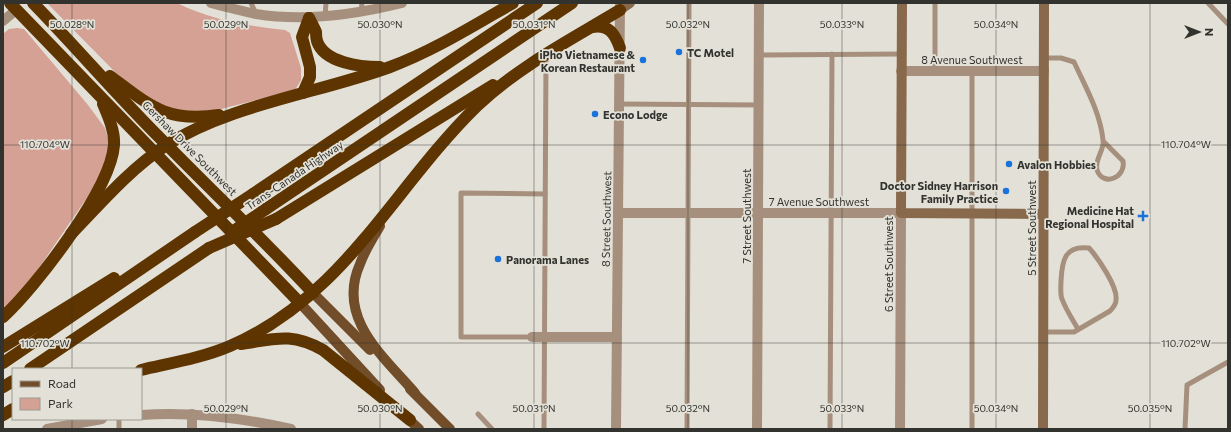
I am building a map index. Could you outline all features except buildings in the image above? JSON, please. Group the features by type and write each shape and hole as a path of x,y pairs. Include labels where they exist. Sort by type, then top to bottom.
{"highway":[{"name":"Gershaw Drive Southwest","path":"33,3 166,145 280,257 313,293"},
{"path":"71,234 128,174 166,145 198,129 242,112 389,67 432,48 513,3"},
{"name":"Trans-Canada Highway","path":"3,363 195,232 537,3"},
{"name":"Trans-Canada Highway","path":"31,368 572,3"},
{"path":"230,346 276,322 313,293 351,255 388,213 453,131 478,105 516,74 546,54 591,28 624,5"},
{"path":"13,6 300,304"},
{"path":"309,18 316,32 317,41 322,49 331,56 352,65 389,67"},
{"path":"304,93 310,77 310,67 302,37 309,18"},
{"path":"591,28 602,26 610,30 616,38 620,48"},
{"path":"86,58 143,101 171,115 204,118 242,112"},
{"path":"210,248 276,219 501,80 516,74"},
{"path":"3,318 34,284 71,234 110,166 114,143 112,126 101,99"},
{"path":"3,347 122,273 195,232"},
{"path":"142,370 188,359 230,346 292,338 307,341 323,350 410,420"},
{"path":"3,387 12,381"},
{"path":"3,415 12,410"}],"main road":[{"path":"388,213 359,264 355,284 356,312 361,329 371,343 415,394"},
{"name":"Gershaw Drive Southwest","path":"313,293 450,429"},
{"path":"300,304 353,363 419,429"}],"street":[{"path":"211,3 256,14 309,18 325,17 362,8 402,3"},
{"name":"7 Street Southwest","path":"757,429 759,3"},
{"name":"6 Street Southwest","path":"900,429 902,3"},
{"name":"5 Street Southwest","path":"1043,429 1042,332 1044,3"},
{"name":"8 Street Southwest","path":"616,429 620,48 624,5"},
{"path":"3,21 13,6"},
{"name":"8 Avenue Southwest","path":"901,71 1044,71"},
{"name":"7 Avenue Southwest","path":"618,213 1043,214"},
{"path":"532,337 617,337"},
{"path":"142,415 192,414 291,429"},
{"path":"192,414 192,429"},
{"path":"49,429 97,420"}],"lane":[{"path":"251,3 256,14"},
{"path":"325,17 326,3"},
{"path":"687,429 689,3"},
{"path":"935,3 935,71"},
{"path":"1208,3 1228,24"},
{"path":"544,429 546,54"},
{"path":"830,429 832,54"},
{"path":"759,55 901,54"},
{"path":"1044,58 1061,58 1074,62 1098,113 1104,142 1096,167 1097,172 1104,178 1117,178 1123,170 1123,161 1104,142"},
{"path":"972,71 972,429"},
{"path":"620,104 759,105"},
{"path":"532,337 461,337 461,193 545,194"},
{"path":"1042,332 1074,332 1104,314 1114,306 1116,301 1116,293 1098,257 1089,248 1082,247 1072,250 1064,256 1062,266 1061,298 1078,329"},
{"path":"1185,429 1187,386 1228,362"},
{"path":"478,414 492,429"}],"path":[{"path":"170,120 169,128 172,133"}],"green space":[{"path":"47,3 177,3 216,18 285,30 290,33 301,68 301,80 295,90 202,114 159,108 117,74"},
{"path":"9,29 24,29 88,105 105,128 109,143 109,154 97,183 30,281 3,311 3,34"}],"place":[{"name":"TC Motel","path":"679,52"},
{"name":"iPho Vietnamese & Korean Restaurant","path":"643,60"},
{"name":"Econo Lodge","path":"595,114"},
{"name":"Avalon Hobbies","path":"1009,164"},
{"name":"Doctor Sidney Harrison Family Practice","path":"1006,191"},
{"name":"Medicine Hat Regional Hospital","path":"1143,216"},
{"name":"Panorama Lanes","path":"498,259"}]}
